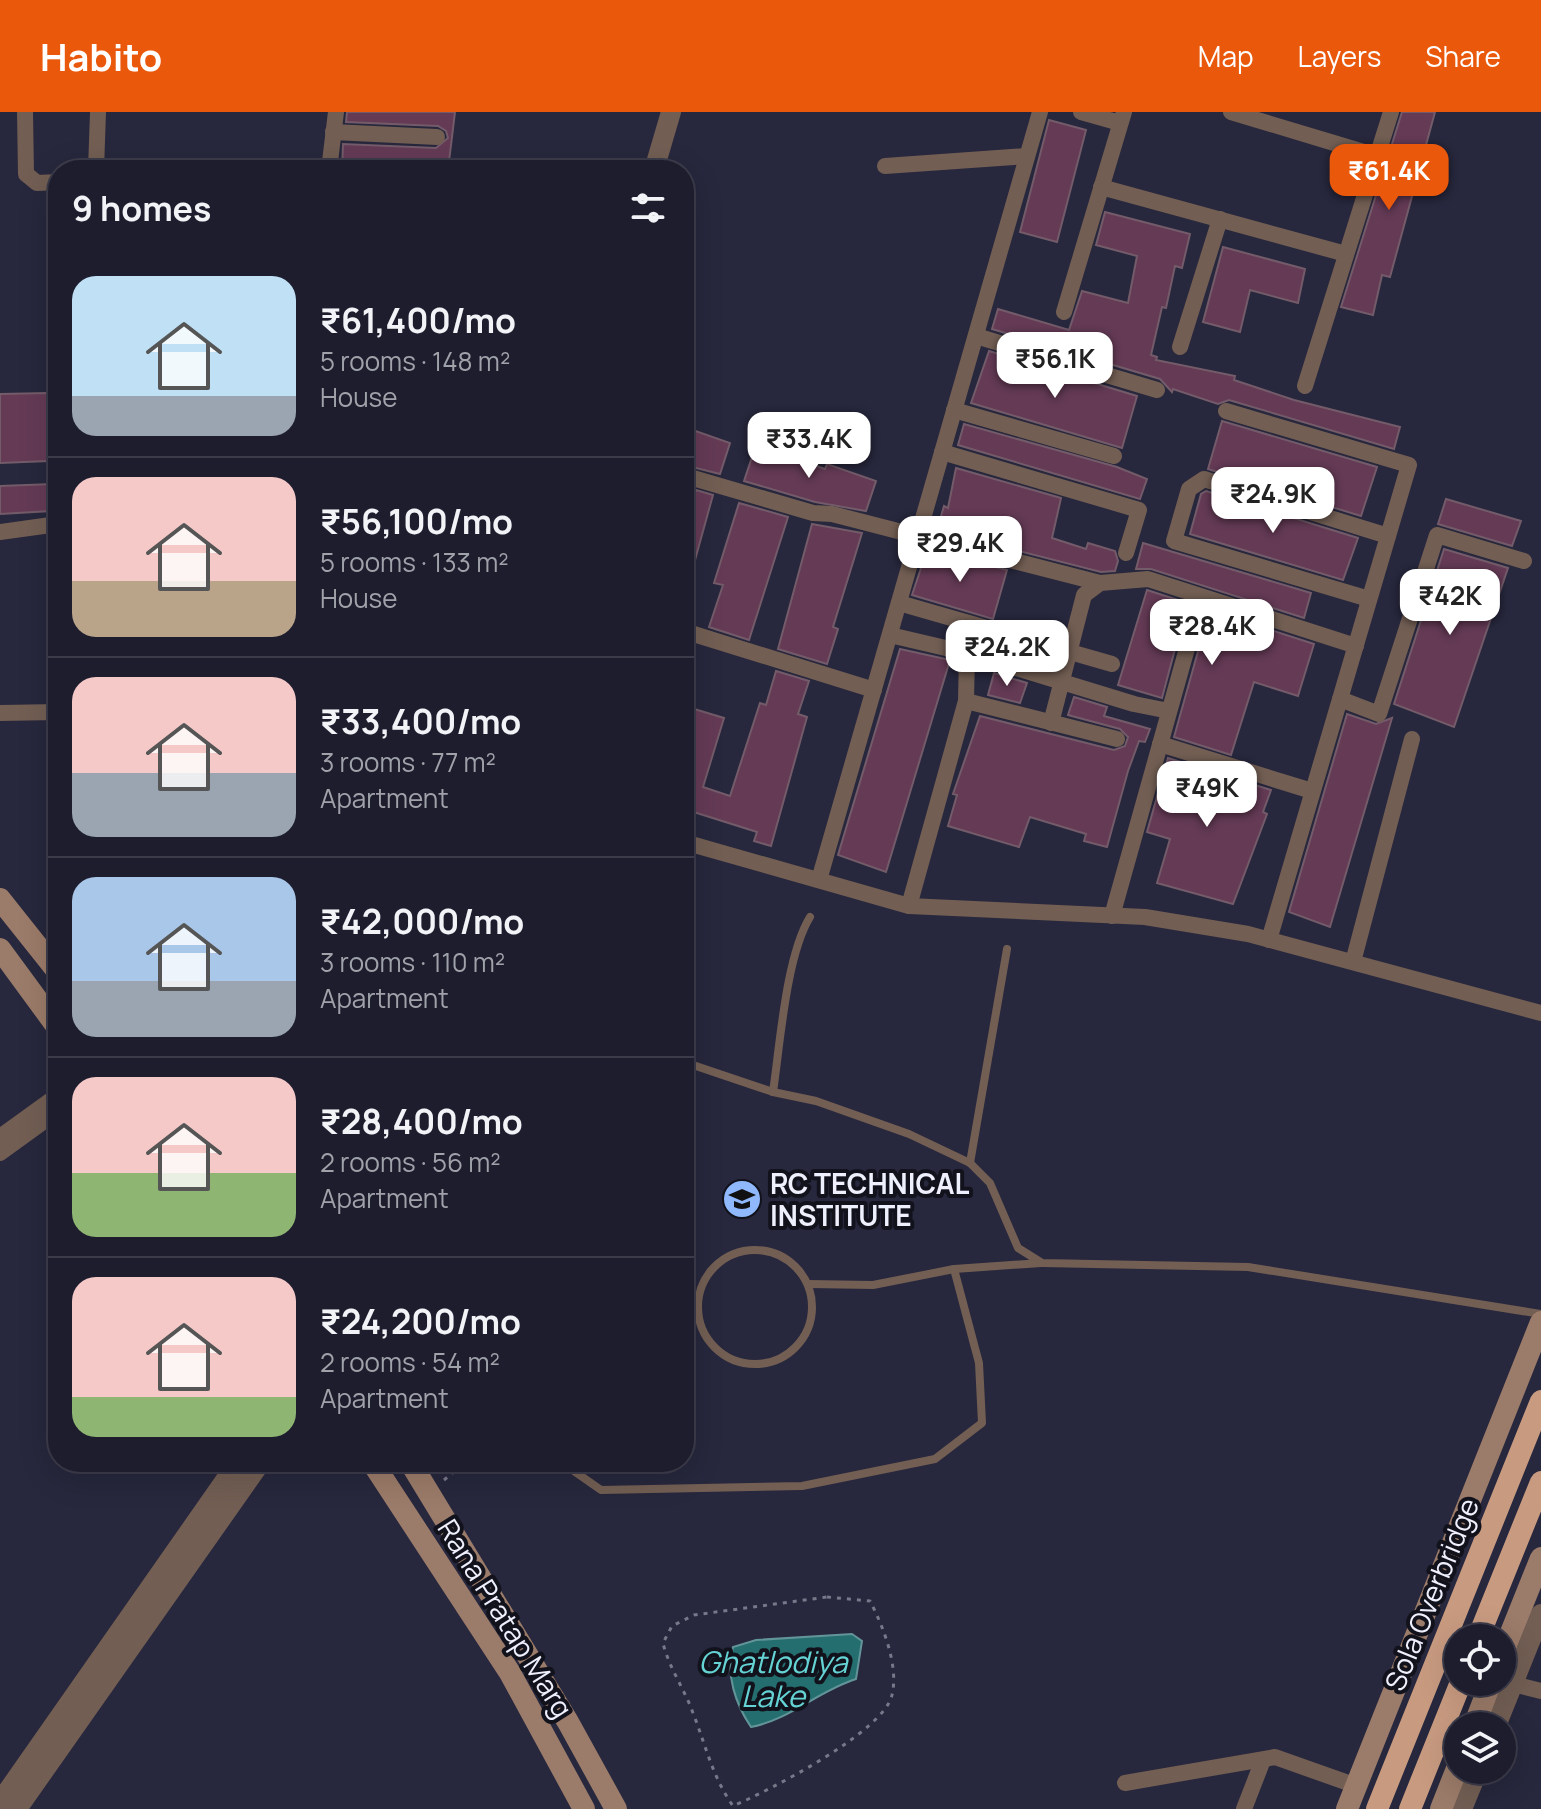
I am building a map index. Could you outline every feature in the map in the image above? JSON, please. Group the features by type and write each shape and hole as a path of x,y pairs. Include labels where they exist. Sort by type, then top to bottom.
{"highway":[{"name":"Sola Overbridge","path":"1377,1809 1541,1401"},
{"path":"1484,1624 1541,1482"},
{"path":"1410,1809 1455,1696"}],"main road":[{"path":"0,899 48,959"},
{"path":"0,949 48,1014"},
{"path":"1347,1809 1541,1322"},
{"name":"Rana Pratap Marg","path":"379,1472 510,1673 584,1809"},
{"name":"Rana Pratap Marg","path":"417,1472 568,1722 616,1809"},
{"path":"408,1516 433,1496"},
{"path":"1514,1624 1541,1558"},
{"path":"544,1735 568,1722"},
{"path":"1441,1809 1451,1784"}],"street":[{"path":"25,112 26,174 37,183 48,182"},
{"path":"96,160 98,112"},
{"path":"330,160 336,112"},
{"path":"657,160 671,112"},
{"path":"819,880 1040,112"},
{"path":"1064,312 1122,118 1081,112"},
{"path":"1231,112 1259,116 1377,156"},
{"path":"1305,386 1391,112"},
{"path":"333,132 437,137"},
{"path":"885,166 1027,156"},
{"path":"1101,187 1346,254"},
{"path":"1180,347 1220,219"},
{"path":"976,336 1157,390"},
{"path":"954,410 1114,456"},
{"path":"1226,411 1409,465 1269,940"},
{"path":"942,452 1139,510 1126,553"},
{"path":"694,478 1100,583 1148,579 1356,646"},
{"path":"1369,599 1174,541 1179,522 1189,489 1204,479 1388,536"},
{"path":"0,532 48,525"},
{"path":"1340,699 1379,714 1437,535 1524,561"},
{"path":"1051,723 1084,595 1100,583"},
{"path":"899,603 1112,664"},
{"path":"694,634 874,690"},
{"path":"1112,916 1191,634"},
{"path":"890,635 967,653 1169,711"},
{"path":"909,906 966,701 967,653"},
{"path":"966,701 1117,739"},
{"path":"0,713 48,712"},
{"path":"1353,962 1412,739"},
{"path":"1160,744 1312,791"},
{"path":"694,845 909,906 1145,917 1269,940 1541,1013"},
{"path":"0,1137 48,1102"},
{"path":"0,1153 48,1118"},
{"path":"0,1802 231,1472"},
{"path":"17,1809 254,1472"},
{"path":"1516,1658 1541,1614"},
{"path":"1516,1685 1541,1691"},
{"path":"1125,1783 1275,1757 1357,1786"},
{"path":"1244,1809 1263,1760"},
{"path":"1462,1809 1472,1784"}],"lane":[{"path":"773,1092 788,993 802,930 810,917"},
{"path":"970,1163 1007,949"},
{"path":"694,1065 773,1092 816,1101 909,1134 970,1163 990,1183 1018,1248 1042,1263"},
{"path":"742,1250 767,1250 797,1267 808,1284 813,1306 810,1327 794,1350 774,1362 745,1364 711,1345 697,1314 703,1281 724,1258 742,1250"},
{"path":"808,1284 873,1285 954,1269 1042,1263 1248,1267 1541,1314"},
{"path":"575,1472 601,1490 802,1486 935,1459 982,1423 979,1363 954,1269"}],"path":[{"path":"433,1496 456,1472"},
{"path":"827,1597 861,1598 870,1601 882,1625 890,1663 892,1696 880,1717 832,1753 733,1806 719,1786 693,1713 668,1664 663,1643 672,1626 694,1615 747,1605 827,1597"}],"water":[{"name":"Ghatlodiya Lake","path":"852,1634 862,1641 856,1679 779,1718 751,1727 733,1689 730,1668 733,1647 756,1640"}],"building":[{"path":"347,112 455,112 449,160 342,160 343,144 436,148 448,138 446,131 438,126 346,122"},
{"path":"1402,112 1435,112 1390,277 1382,275 1373,315 1341,307"},
{"path":"1049,120 1086,130 1057,242 1020,232"},
{"path":"1105,212 1190,234 1182,268 1175,266 1166,308 1162,307 1151,355 1157,357 1156,360 1235,376 1234,380 1294,400 1400,427 1394,449 1229,400 1218,404 1173,389 1172,392 1160,379 992,329 998,309 1069,330 1082,291 1128,303 1137,256 1096,245"},
{"path":"1223,247 1305,269 1298,303 1250,290 1240,332 1203,322"},
{"path":"989,351 1137,396 1122,448 971,403"},
{"path":"47,393 48,461 0,463 0,394"},
{"path":"1222,421 1377,467 1361,516 1208,469"},
{"path":"964,424 1117,467 1147,479 1140,499 958,445"},
{"path":"694,430 730,443 720,474 694,468"},
{"path":"756,445 825,469 827,464 876,481 866,511 815,502 744,481"},
{"path":"956,468 1061,498 1052,538 1086,549 1088,543 1115,551 1118,561 1115,571 1101,572 937,530 944,506 948,508"},
{"path":"48,484 48,511 0,514 0,486"},
{"path":"696,490 713,495 694,564"},
{"path":"1206,491 1358,538 1343,580 1190,534 1201,494"},
{"path":"1446,499 1521,521 1512,546 1438,524"},
{"path":"739,503 788,517 749,640 709,627 723,585 714,583"},
{"path":"812,524 862,533 833,627 838,629 827,664 778,649"},
{"path":"1143,543 1311,593 1304,618 1151,569 1136,569"},
{"path":"1444,549 1508,568 1454,727 1394,704"},
{"path":"927,550 1007,570 993,619 912,595"},
{"path":"1147,590 1314,644 1298,696 1254,682 1231,755 1174,737 1202,637 1198,626 1174,622 1167,646 1175,649 1162,698 1118,685"},
{"path":"900,649 950,660 886,872 838,855"},
{"path":"776,671 809,681 798,714 807,717 771,846 754,841 757,832 694,812 694,709 724,718 703,787 730,796 760,703 766,705"},
{"path":"994,673 1027,683 1020,703 988,695"},
{"path":"1074,697 1107,707 1104,716 1150,729 1145,742 1139,741 1128,771 1107,847 1084,841 1086,834 1030,817 1019,847 948,826 957,795 953,794 980,716 1114,750 1125,746 1128,737 1120,729 1068,715"},
{"path":"1347,714 1376,724 1392,718 1330,927 1289,912"},
{"path":"1168,758 1271,790 1263,812 1267,814 1233,904 1157,883 1170,839 1147,832"}],"place":[{"name":"RC TECHNICAL INSTITUTE","path":"742,1199"}]}
